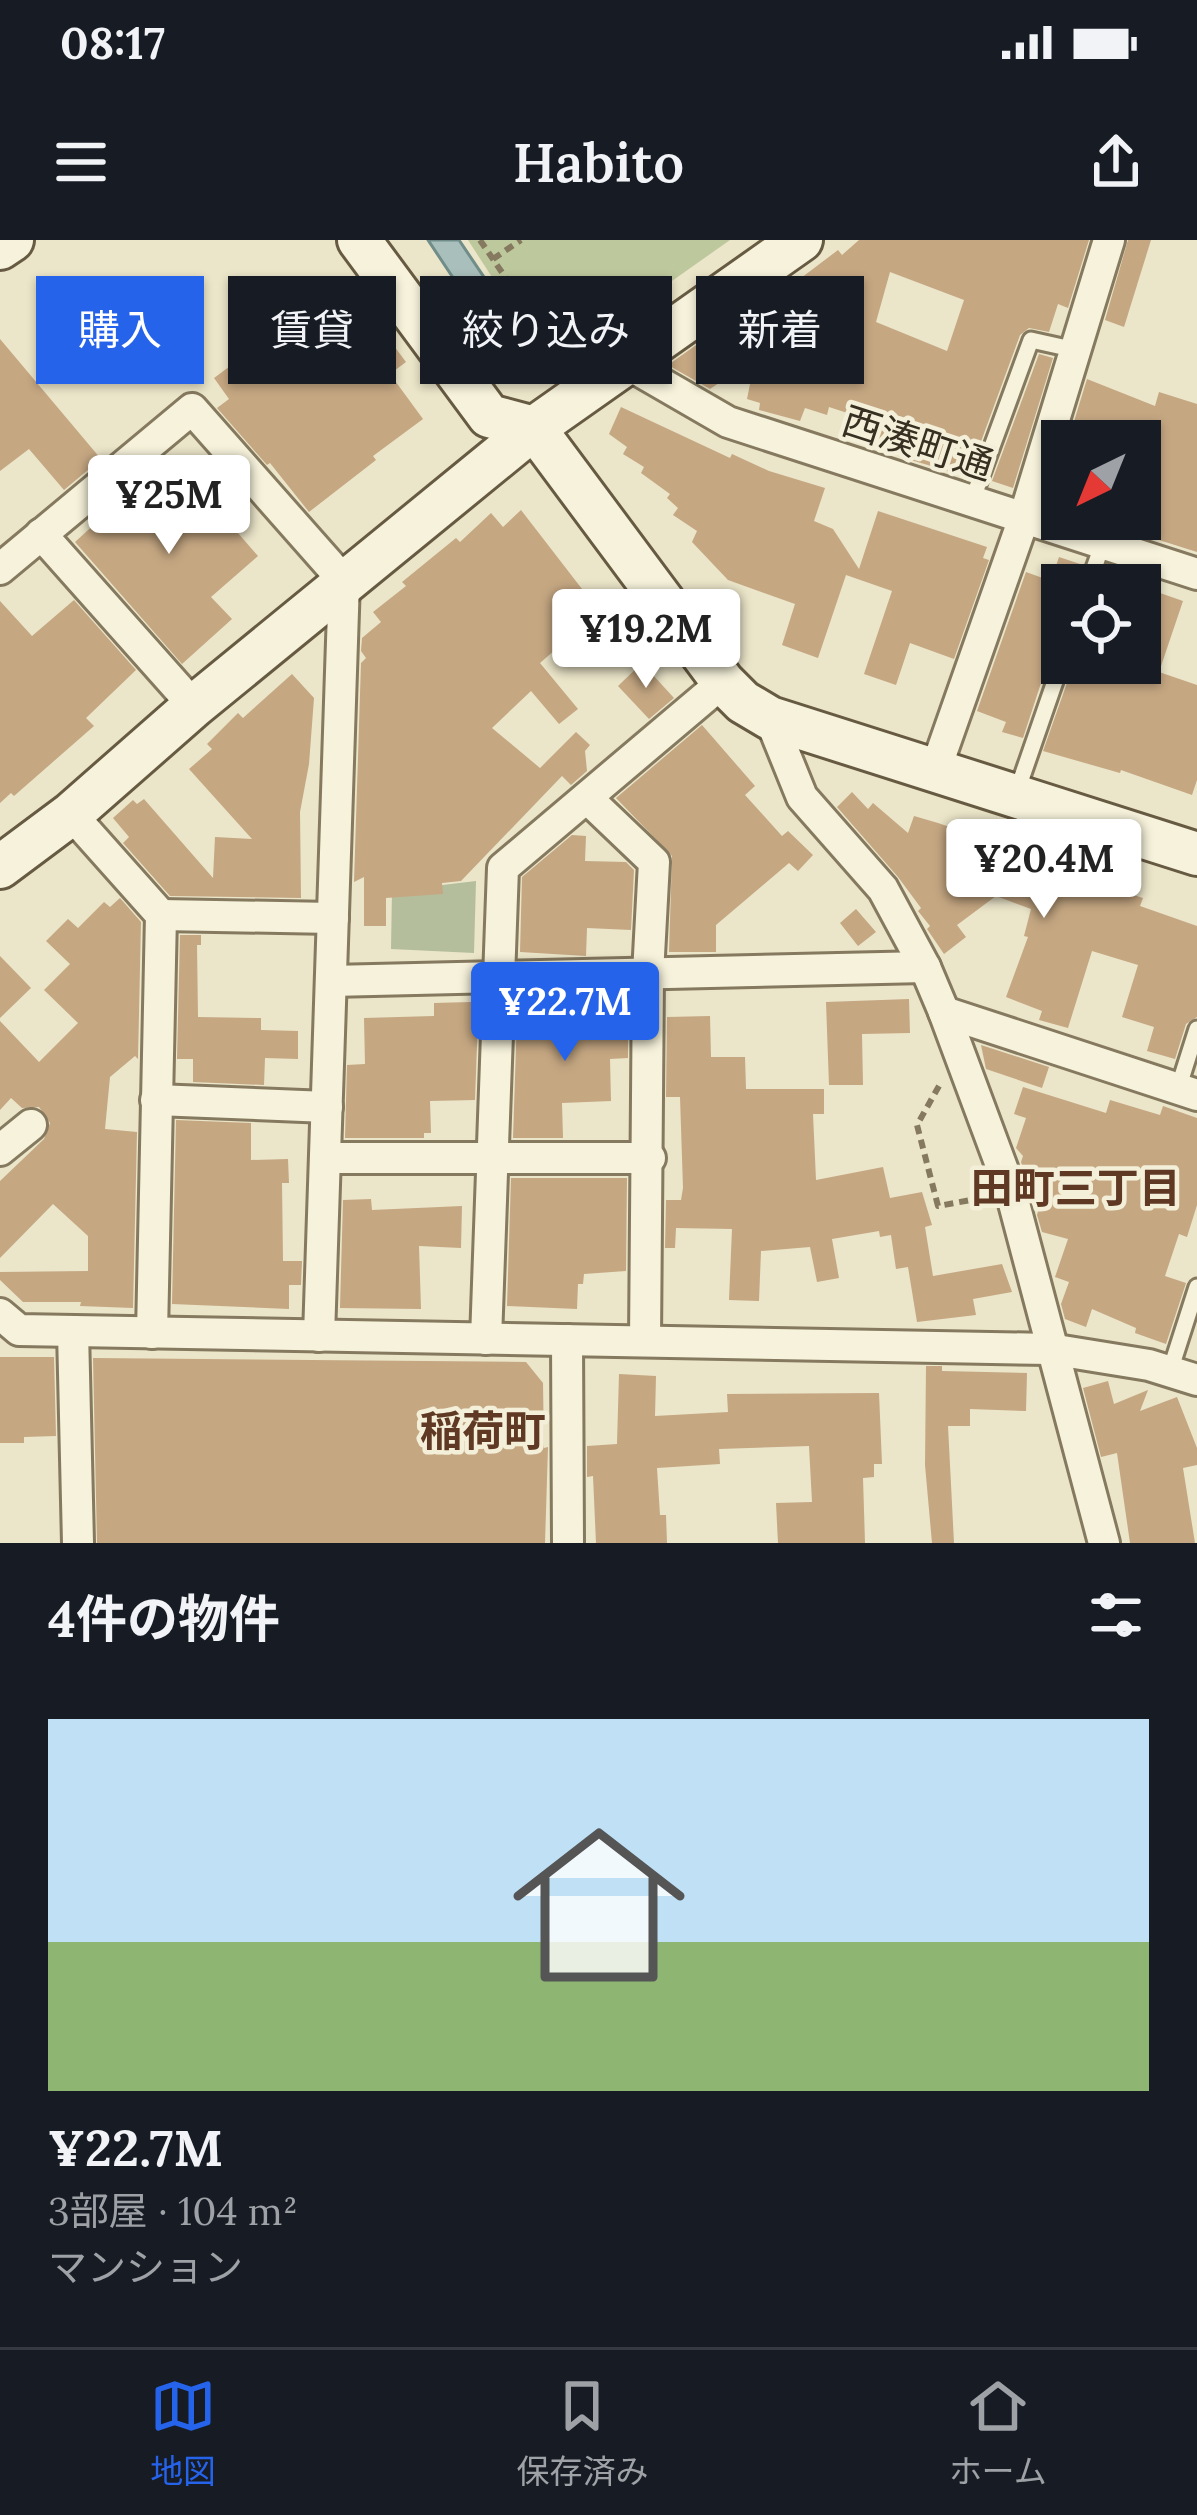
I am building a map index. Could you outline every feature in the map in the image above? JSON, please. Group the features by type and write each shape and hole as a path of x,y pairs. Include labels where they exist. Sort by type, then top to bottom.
{"street":[{"path":"0,248 12,240"},
{"path":"359,240 489,416 534,428 743,703 770,718 1196,850"},
{"path":"672,331 801,240"},
{"path":"935,771 1024,518 1109,240"},
{"path":"0,867 71,814 344,581 534,428 597,384"},
{"name":"西湊町通","path":"661,384 728,422 1197,574"},
{"path":"0,569 192,409 344,581 320,1336"},
{"path":"40,534 194,706"},
{"path":"486,1339 503,868 723,682"},
{"path":"770,718 802,797 883,889 944,1012 1011,1192 1104,1543"},
{"path":"587,798 654,862 648,974 645,1342"},
{"path":"71,814 161,915 152,1333"},
{"path":"161,915 333,918"},
{"path":"331,981 925,967"},
{"path":"944,1012 1187,1092"},
{"path":"156,1100 327,1107"},
{"path":"0,1150 31,1125"},
{"path":"325,1158 650,1158"},
{"path":"0,1315 19,1330 1050,1349 1183,1376"},
{"path":"73,1331 77,1543"},
{"path":"567,1340 568,1543"}],"lane":[{"path":"972,501 1031,340 1076,350"},
{"path":"1096,564 1103,543"},
{"path":"1015,797 1054,684"},
{"path":"1187,1092 1197,1029"},
{"path":"1183,1376 1197,1287"}],"path":[{"path":"480,240 505,276"},
{"path":"493,259 521,240"},
{"path":"958,1052 917,1125 938,1206 1011,1192"}],"green space":[{"path":"468,240 730,240 672,281 672,276 491,276"},
{"path":"476,881 474,953 391,949 392,891"}],"water":[{"path":"428,240 459,240 483,276 452,276"}],"building":[{"path":"859,240 1089,240 1068,308 1058,304 1049,332 1029,328 1020,335 968,477 911,460 913,454 875,440 881,424 829,407 827,415 805,408 800,421 759,410 760,403 747,399 750,384 864,384 864,276 804,276 838,250 842,255","holes":["890,272 964,300 947,351 876,322"]},
{"path":"1128,240 1151,240 1124,327 1105,320"},
{"path":"0,339 101,459 64,490 29,449 0,471"},
{"path":"696,345 696,381 672,367 672,362"},
{"path":"396,349 406,362 396,370"},
{"path":"1039,354 1053,358 1013,488 992,481"},
{"path":"228,368 228,384 396,382 423,419 309,512 217,408 229,399 214,378"},
{"path":"1087,379 1155,406 1159,392 1197,404 1197,552 1159,540 1161,420 1074,420"},
{"path":"621,407 730,458 732,454 825,488 814,521 833,529 859,569 878,511 987,547 983,558 989,560 954,659 910,643 896,685 864,674 892,591 846,575 818,658 782,645 795,604 728,580 692,542 697,531 673,515 678,508 667,498 670,494 641,473 644,467 623,454 627,447 609,434"},
{"path":"170,455 258,556 211,597 232,619 182,664 75,542"},
{"path":"521,510 599,611 560,638 564,642 540,663 578,709 559,724 531,691 492,728 540,768 576,732 590,745 585,751 587,771 571,785 562,776 461,881 442,883 443,894 386,898 386,926 364,926 364,877 354,882 361,663 366,658 362,638 381,622 373,612 456,538 460,542 491,513 503,527"},
{"path":"1026,572 1041,577 1041,683 1023,738 1002,732 1006,722 977,711"},
{"path":"1161,593 1183,601 1161,666"},
{"path":"74,600 136,670 86,718 94,726 0,803 0,601 32,636"},
{"path":"642,663 674,698 649,719 618,686"},
{"path":"1161,673 1197,685 1197,780 1192,795 1121,770 1043,751 1067,684 1161,684"},
{"path":"292,674 314,698 300,812 301,898 170,896 123,843 129,837 113,818 133,800 137,804 144,799 213,878 215,837 252,839 189,769 212,749 207,744 238,713 243,718"},
{"path":"702,725 755,786 745,795 782,836 788,831 813,855 798,871 789,863 716,925 716,952 669,952 672,856 616,798"},
{"path":"852,792 868,809 873,803 908,833 914,816 938,823 991,841 989,847 1041,866 1043,860 1076,868 1074,876 1143,898 1140,906 1197,926 1197,1017 1186,1024 1175,1059 1147,1051 1154,1027 1122,1017 1138,965 1092,951 1068,1028 1039,1020 1042,1011 1006,997 1028,937 1024,936 1031,909 996,896 957,925 966,937 944,954 918,911 921,908 837,807"},
{"path":"572,835 586,836 585,861 626,862 634,870 631,930 587,928 586,956 520,952 522,877"},
{"path":"120,898 141,922 138,1059 135,1056 110,1077 105,1129 137,1132 133,1308 23,1302 0,1280 0,1272 88,1271 88,1236 53,1204 0,1258 0,1181 44,1139 50,1123 39,1107 22,1108 11,1098 0,1110 0,1021 39,1062 78,1023 44,990 70,964 46,941 68,919 78,928 104,902 110,907"},
{"path":"856,909 876,932 858,946 840,923"},
{"path":"180,935 201,935 201,945 197,945 198,1017 261,1018 261,1030 298,1031 298,1059 265,1058 264,1085 193,1082 193,1059 177,1059"},
{"path":"0,956 31,988 0,1018"},
{"path":"909,999 910,1033 862,1034 863,1085 829,1085 826,1002"},
{"path":"594,1001 594,1008 628,1007 628,1058 610,1059 611,1101 562,1103 563,1138 513,1138 517,1017 561,1015 560,1002"},
{"path":"471,1002 472,1019 478,1018 475,1100 430,1101 431,1133 424,1133 424,1138 345,1138 347,1065 365,1064 364,1018 434,1016 434,1003"},
{"path":"710,1016 711,1057 745,1057 746,1089 824,1089 824,1114 813,1114 816,1180 883,1167 890,1198 922,1192 932,1225 925,1227 933,1276 1002,1264 1012,1292 973,1299 976,1315 917,1322 908,1267 896,1269 891,1235 880,1237 879,1231 832,1239 839,1278 817,1282 810,1247 761,1251 759,1301 729,1300 732,1229 676,1228 675,1248 665,1248 666,1200 681,1200 683,1188 680,1097 666,1097 667,1017"},
{"path":"981,1045 1049,1067 1042,1088 986,1069"},
{"path":"1023,1087 1106,1113 1110,1100 1160,1115 1163,1106 1197,1118 1197,1205 1187,1237 1179,1234 1165,1276 1186,1283 1166,1344 1092,1309 1086,1327 1065,1319 1061,1304 1069,1282 1055,1277 1068,1239 1042,1232 1037,1215 1043,1193 1030,1188 1023,1156 1016,1148 1026,1118 1014,1114"},
{"path":"176,1120 251,1123 251,1160 288,1159 289,1183 282,1183 283,1261 302,1261 301,1285 289,1285 289,1309 172,1304"},
{"path":"511,1178 627,1178 626,1271 584,1274 583,1284 578,1284 577,1309 507,1306"},
{"path":"371,1199 372,1210 462,1206 461,1248 419,1246 421,1309 340,1308 343,1200"},
{"path":"0,1357 54,1357 56,1436 0,1443"},
{"path":"93,1358 526,1362 543,1383 544,1448 548,1447 545,1543 97,1543"},
{"path":"926,1366 942,1366 942,1371 1027,1373 1026,1411 970,1409 970,1426 948,1426 954,1543 932,1543 925,1465"},
{"path":"619,1374 656,1376 655,1416 728,1412 727,1394 879,1393 882,1464 874,1464 874,1477 863,1478 865,1543 778,1543 776,1503 812,1502 809,1446 719,1449 720,1464 657,1468 667,1543 596,1543 587,1446 617,1444"},
{"path":"1108,1381 1114,1404 1148,1390 1140,1411 1177,1397 1197,1448 1197,1465 1183,1468 1195,1543 1130,1543 1117,1453 1101,1457 1083,1388"}],"district":[{"name":"田町三丁目","path":"1076,1188"},
{"name":"稲荷町","path":"483,1431"}]}
